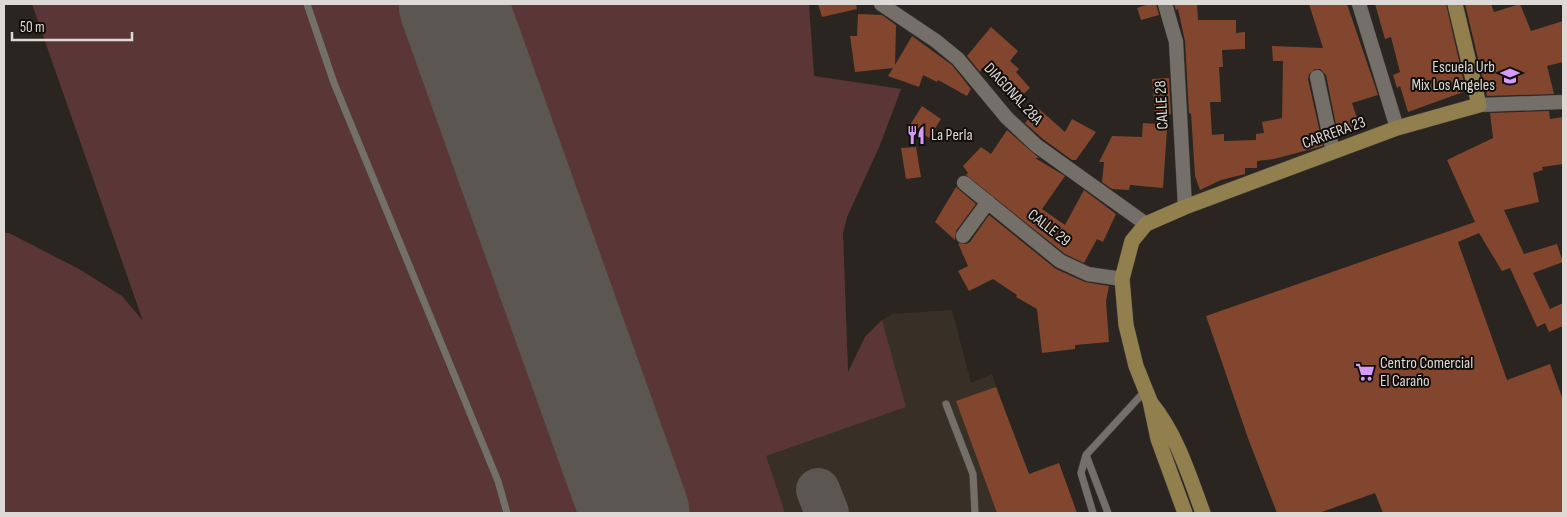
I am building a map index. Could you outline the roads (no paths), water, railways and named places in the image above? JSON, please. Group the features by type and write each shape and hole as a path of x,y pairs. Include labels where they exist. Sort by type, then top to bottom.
{"main road":[{"path":"1455,4 1479,106"},
{"name":"CARRERA 23","path":"1122,279 1132,241 1146,224 1185,207 1397,128 1479,106"},
{"path":"1122,279 1126,325 1136,366 1147,396 1158,439 1185,513"},
{"path":"1147,396 1173,435 1204,513"}],"street":[{"name":"DIAGONAL 28A","path":"881,4 936,41 958,59 1007,118 1037,146 1146,224"},
{"name":"CALLE 28","path":"1165,4 1176,42 1185,207"},
{"path":"1359,4 1397,128"},
{"path":"1317,77 1333,152"},
{"name":"CARRERA 23","path":"1479,106 1563,102"},
{"name":"CALLE 29","path":"964,183 1060,261 1088,274 1122,279"},
{"path":"963,236 988,202"}],"lane":[{"path":"307,4 334,83 498,481 507,513"},
{"path":"1093,513 1080,473 1086,455 1147,396"},
{"path":"946,404 973,474 975,513"},
{"path":"1086,455 1108,513"}],"place":[{"name":"Escuela Urb Mix Los Angeles","path":"1510,76"},
{"name":"La Perla","path":"916,135"},
{"name":"Centro Comercial El Caraño","path":"1365,372"}]}
